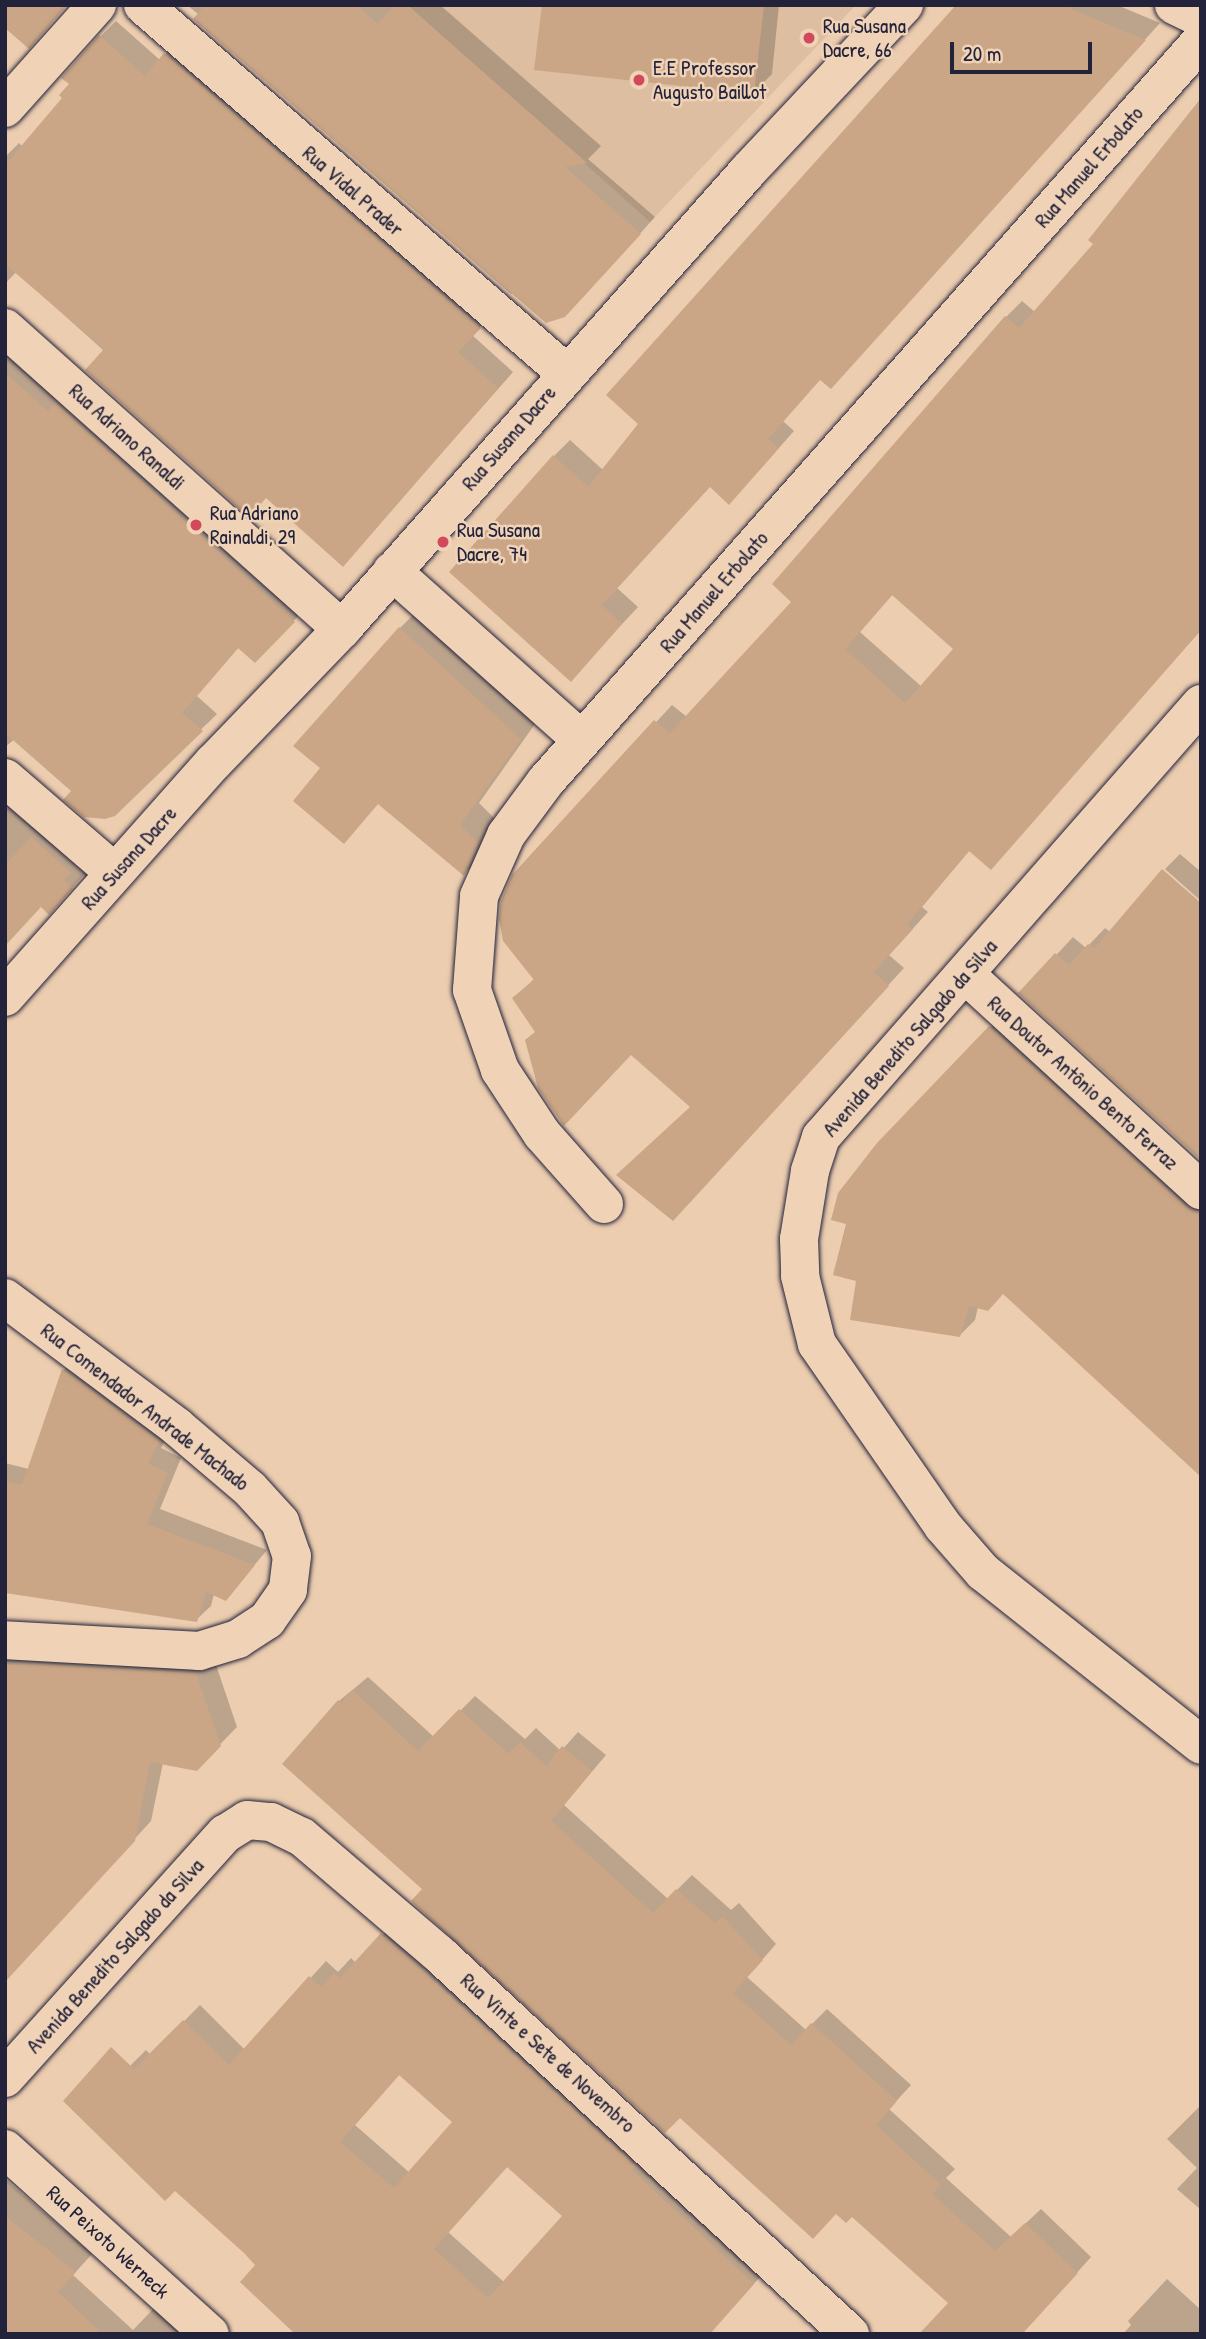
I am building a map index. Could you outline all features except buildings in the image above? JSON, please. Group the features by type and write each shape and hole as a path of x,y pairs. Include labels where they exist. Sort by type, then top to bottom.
{"street":[{"path":"5,108 97,5"},
{"name":"Rua Vidal Prader","path":"143,5 566,373"},
{"name":"Rua Susana Dacre","path":"5,997 115,873 342,629 566,373 904,5"},
{"path":"1174,5 1201,18"},
{"name":"Rua Manuel Erbolato","path":"604,1203 542,1134 500,1070 472,990 479,896 506,835 582,740 1201,41"},
{"name":"Rua Adriano Ranaldi","path":"5,328 342,629"},
{"path":"392,571 582,740"},
{"name":"Avenida Benedito Salgado da Silva","path":"1201,704 966,975 821,1137 810,1171 799,1239 800,1276 817,1344 834,1374 943,1526 983,1572 1201,1745"},
{"path":"5,778 115,873"},
{"name":"Rua Doutor Antônio Bento Ferraz","path":"966,975 1201,1190"},
{"name":"Rua Comendador Andrade Machado","path":"5,1298 176,1426 250,1489 281,1522 292,1556 288,1590 267,1620 238,1639 199,1651 5,1640"},
{"name":"Rua Vinte e Sete de Novembro","path":"225,1834 247,1820 271,1822 302,1837 439,1954 850,2334"},
{"name":"Avenida Benedito Salgado da Silva","path":"5,2078 225,1834"},
{"name":"Rua Peixoto Werneck","path":"5,2149 210,2334"}],"shaded area":[{"name":"E.E Professor Augusto Baillot","path":"408,5 856,5 650,222"}],"place":[{"name":"Rua Susana Dacre, 66","path":"809,38"},
{"name":"E.E Professor Augusto Baillot","path":"639,80"},
{"name":"Rua Adriano Rainaldi, 29","path":"196,525"},
{"name":"Rua Susana Dacre, 74","path":"443,542"}]}
